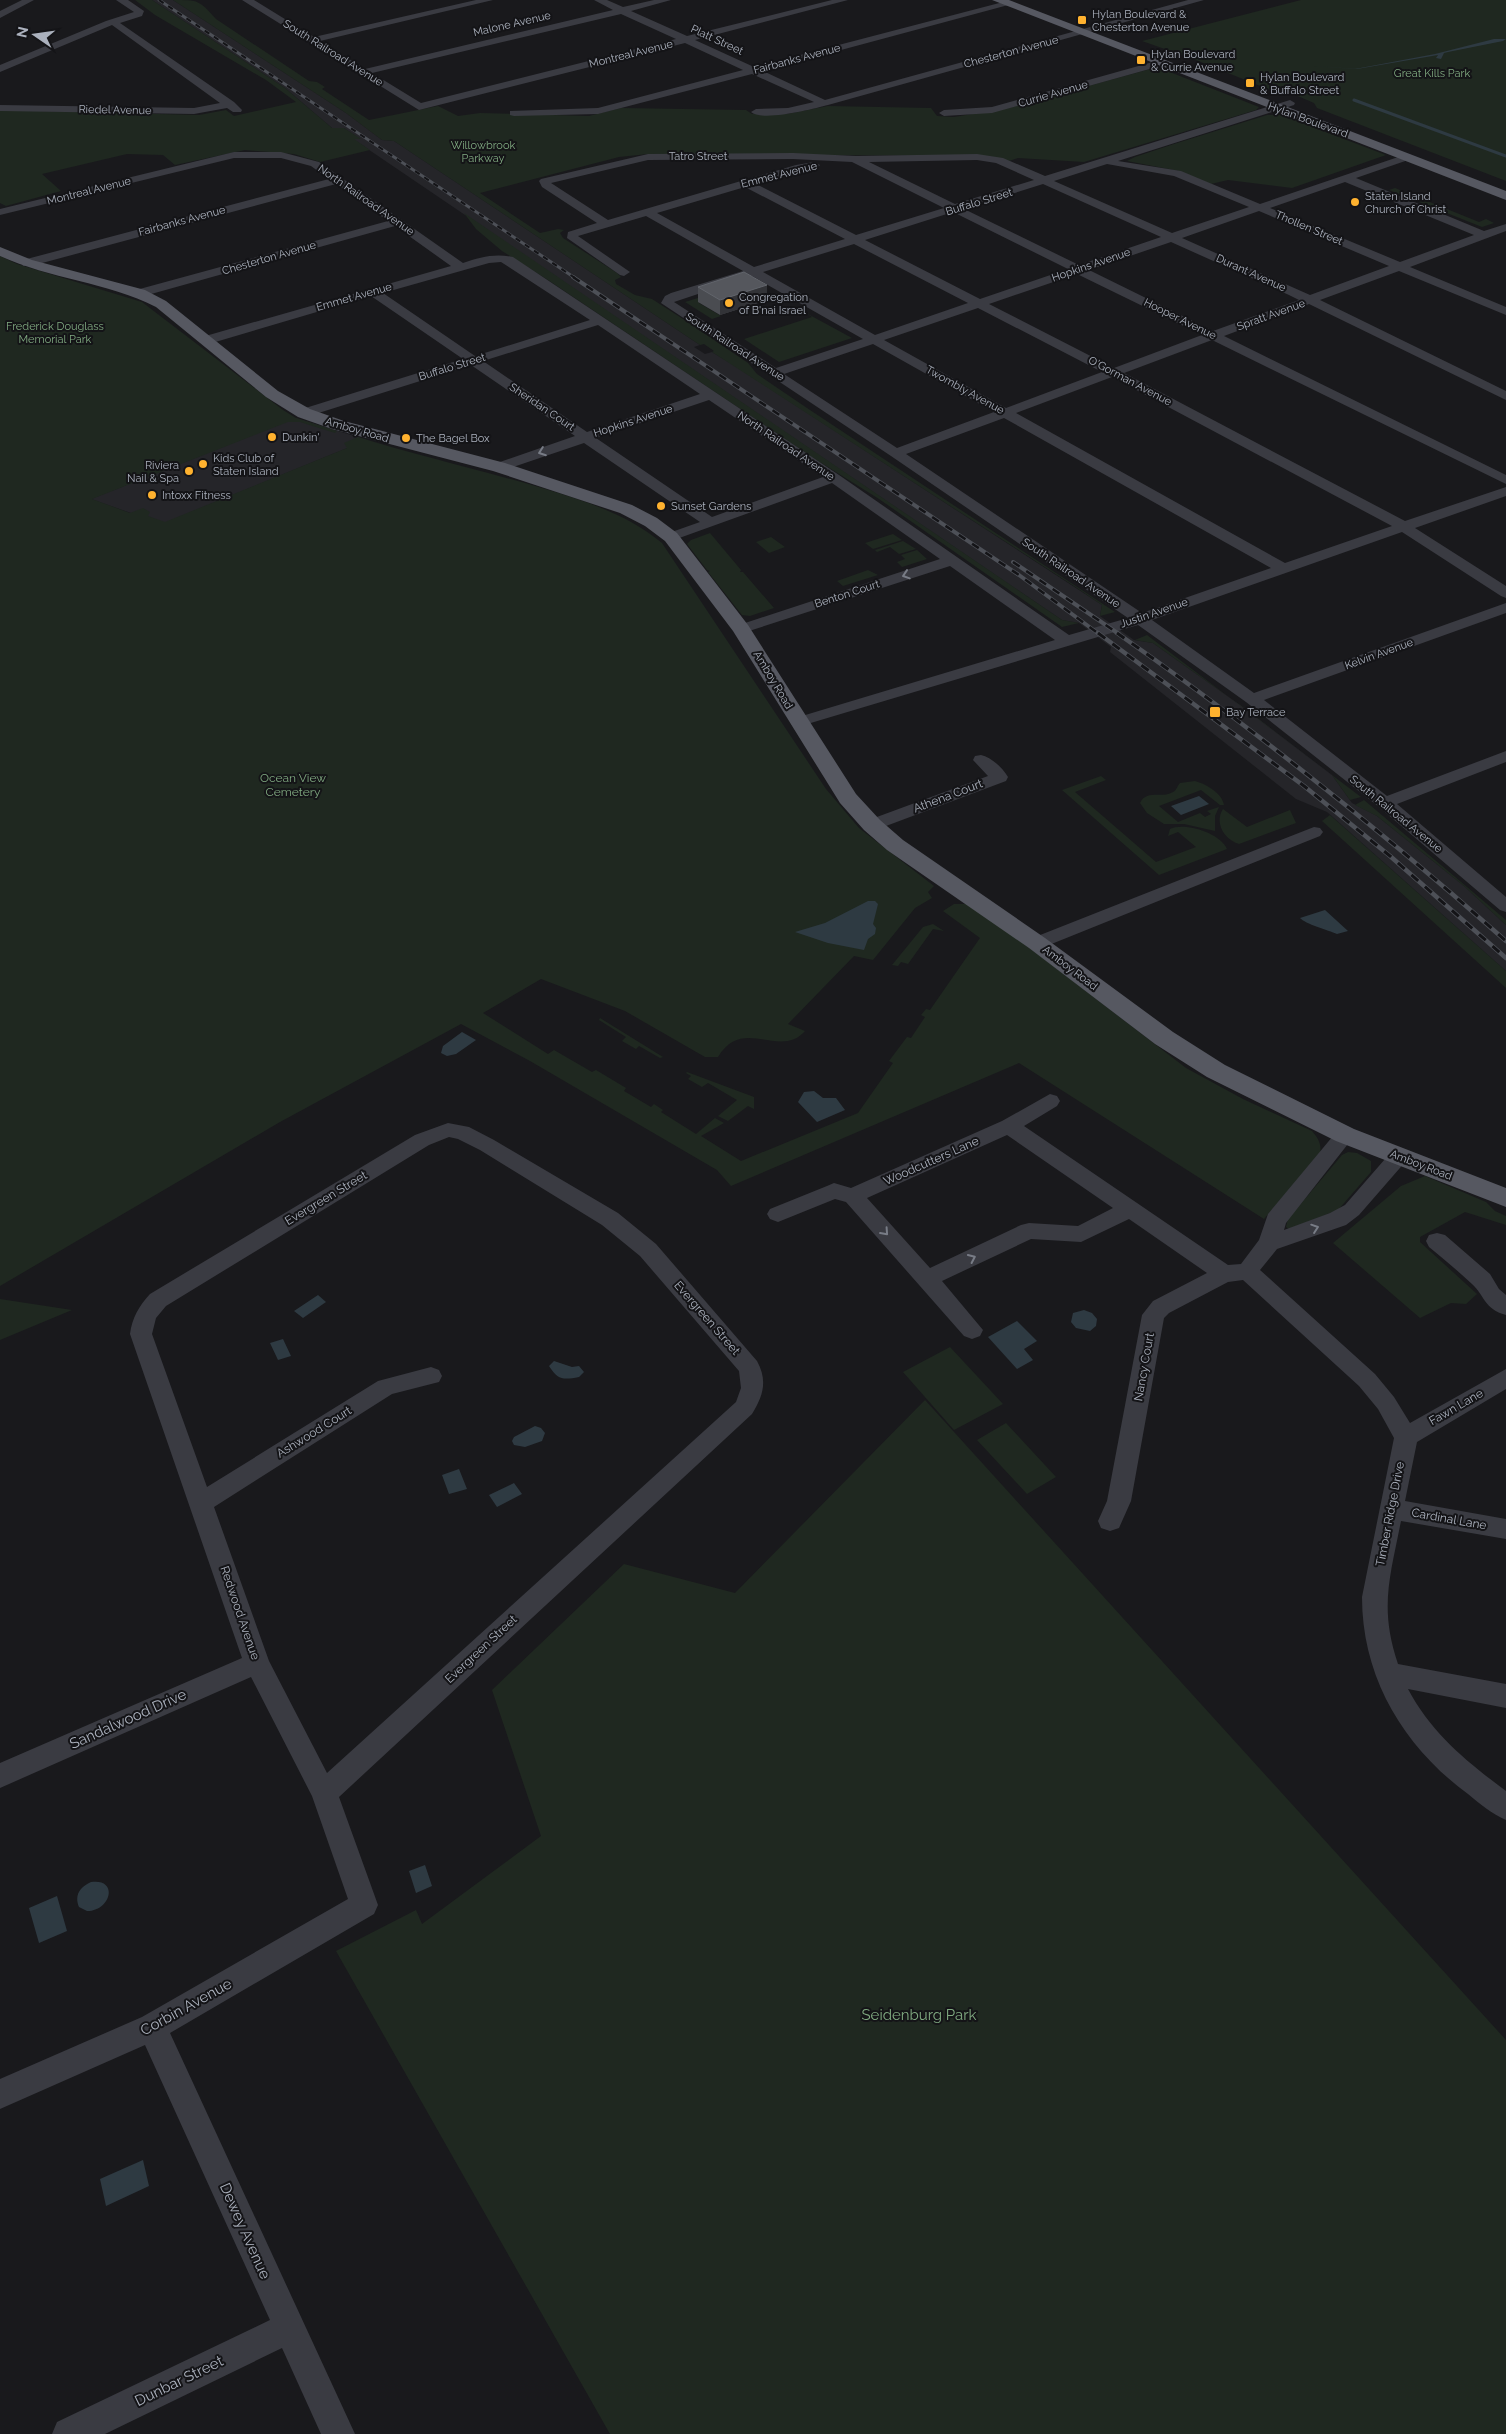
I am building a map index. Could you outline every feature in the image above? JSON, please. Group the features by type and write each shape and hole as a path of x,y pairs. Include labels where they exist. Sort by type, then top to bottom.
{"main road":[{"name":"Hylan Boulevard","path":"1020,0 1506,186"},
{"name":"Hylan Boulevard","path":"1002,2 1506,196"},
{"name":"Amboy Road","path":"0,251 27,263 140,293 161,304 272,394 304,413 338,425 499,467 626,509 651,522 671,537 741,628 798,722 848,798 872,825 929,870 1038,943 1178,1048 1240,1083 1345,1135 1506,1198"}],"street":[{"path":"0,15 29,0"},
{"path":"0,69 113,22 139,14 139,12 121,0"},
{"name":"South Railroad Avenue","path":"246,0 314,40 419,107"},
{"path":"314,40 488,0"},
{"name":"Platt Street","path":"600,0 824,103"},
{"name":"Malone Avenue","path":"365,72 666,0"},
{"name":"Montreal Avenue","path":"419,107 843,0"},
{"name":"Chesterton Avenue","path":"824,103 1199,0"},
{"name":"Fairbanks Avenue","path":"514,113 587,112 753,71 1002,2"},
{"path":"432,3 446,10"},
{"path":"113,22 240,112"},
{"name":"Currie Avenue","path":"944,113 1000,108 1160,63"},
{"path":"756,112 788,111 824,103"},
{"name":"Buffalo Street","path":"667,301 675,296 1048,181 1290,103"},
{"name":"Riedel Avenue","path":"0,108 194,111 230,104"},
{"name":"North Railroad Avenue","path":"177,168 234,155 281,155 300,158 315,164 461,267"},
{"name":"Tatro Street","path":"607,224 546,185 545,181 648,157 793,156 854,159"},
{"name":"Hopkins Avenue","path":"774,373 1407,157"},
{"name":"Emmet Avenue","path":"624,272 573,238 572,234 800,167 854,159 993,158"},
{"name":"Durant Avenue","path":"993,158 1048,181 1309,300 1506,396"},
{"name":"Hooper Avenue","path":"854,159 954,210 1506,480"},
{"name":"Thollen Street","path":"1108,162 1177,173 1502,307"},
{"name":"Montreal Avenue","path":"0,212 177,168"},
{"path":"1345,178 1484,235"},
{"name":"Fairbanks Avenue","path":"27,263 337,180"},
{"name":"O'Gorman Avenue","path":"746,183 1114,373 1403,526 1506,592"},
{"name":"Twombly Avenue","path":"647,212 1282,568"},
{"name":"Chesterton Avenue","path":"140,293 397,222"},
{"name":"Spratt Avenue","path":"896,453 1506,227"},
{"name":"North Railroad Avenue","path":"501,258 510,260 834,478 1066,641"},
{"name":"Emmet Avenue","path":"207,340 488,259 501,258"},
{"name":"Sheridan Court","path":"373,292 710,522"},
{"name":"South Railroad Avenue","path":"667,301 673,307 896,453 1140,619 1252,699 1385,803 1506,906"},
{"name":"Buffalo Street","path":"304,413 600,320"},
{"name":"Hopkins Avenue","path":"499,467 710,396"},
{"path":"671,537 834,478"},
{"name":"Justin Avenue","path":"798,722 1140,619 1506,491"},
{"name":"Benton Court","path":"741,628 952,560"},
{"name":"Kelvin Avenue","path":"1252,699 1506,608"},
{"path":"1385,803 1506,756"},
{"name":"Athena Court","path":"872,825 1000,777 981,760"},
{"path":"1038,943 1314,832"},
{"name":"Woodcutters Lane","path":"853,1196 1009,1126 1050,1102"},
{"path":"1009,1126 1130,1209 1236,1272 1367,1380 1386,1403 1406,1437"},
{"name":"Evergreen Street","path":"146,1312 158,1300 422,1140 448,1130 462,1132 487,1145 610,1219 648,1250 749,1367 753,1379 752,1393 744,1408 324,1793"},
{"path":"1269,1244 1276,1220 1345,1135"},
{"path":"1236,1272 1269,1244 1331,1222 1352,1210 1400,1156"},
{"path":"778,1214 834,1191 853,1196 972,1330"},
{"path":"927,1279 1029,1231 1081,1234 1130,1209"},
{"path":"1437,1241 1482,1280 1490,1295 1506,1307"},
{"name":"Nancy Court","path":"1110,1521 1119,1501 1153,1315 1161,1307 1236,1272"},
{"name":"Redwood Avenue","path":"146,1312 142,1334 257,1663 324,1793 364,1905"},
{"name":"Ashwood Court","path":"202,1502 386,1387 431,1376"},
{"name":"Fawn Lane","path":"1406,1437 1506,1378"},
{"name":"Timber Ridge Drive","path":"1406,1437 1374,1597 1373,1617 1390,1674 1404,1708 1426,1740 1449,1763 1506,1807"},
{"name":"Cardinal Lane","path":"1392,1509 1506,1530"},
{"name":"Sandalwood Drive","path":"0,1776 257,1663"},
{"path":"1390,1674 1506,1696"},
{"name":"Corbin Avenue","path":"0,2094 152,2027 364,1905"},
{"name":"Dewey Avenue","path":"152,2027 338,2434"},
{"name":"Dunbar Street","path":"69,2434 289,2328"}],"shaded area":[{"path":"152,0 173,0 346,113 382,140 394,141 700,345 694,347 705,354 712,352 735,366 1102,605 1100,616 1134,640 1153,643 1240,705 1332,775 1352,803 1377,816 1464,886 1506,925 1506,971 1327,812 1296,799 1110,652 1111,647 1079,623 1062,620 353,139 360,139 344,128 332,128 285,88"},
{"path":"1494,39 1506,39 1444,53 1441,59 1436,58 1438,55 1356,69 1435,54"},
{"path":"296,418 367,440 162,524 91,499"},
{"path":"1199,796 1209,804 1181,815 1171,806"},
{"path":"868,901 875,901 878,904 873,924 876,928 875,934 868,939 864,950 828,943 795,932 825,923"},
{"path":"1325,910 1348,931 1337,934 1312,925 1300,918"},
{"path":"462,1032 476,1040 456,1054 447,1056 441,1053 443,1046"},
{"path":"814,1091 823,1098 836,1098 845,1110 817,1122 798,1102 804,1092"},
{"path":"318,1295 326,1302 303,1318 294,1311"},
{"path":"1084,1310 1092,1313 1097,1319 1096,1326 1090,1331 1076,1328 1071,1322 1073,1313"},
{"path":"1017,1321 1037,1341 1024,1349 1033,1360 1017,1369 988,1337"},
{"path":"283,1339 291,1356 278,1360 270,1343"},
{"path":"554,1361 572,1367 579,1366 584,1372 579,1377 561,1378 549,1366"},
{"path":"535,1426 541,1428 545,1433 542,1441 525,1447 514,1445 512,1441 514,1437"},
{"path":"459,1469 467,1489 449,1494 442,1475"},
{"path":"514,1483 522,1494 497,1507 489,1495"},
{"path":"425,1865 432,1886 416,1893 409,1871"},
{"path":"91,1882 100,1882 106,1885 108,1895 102,1906 95,1910 87,1911 79,1907 77,1899 81,1889"},
{"path":"57,1896 67,1931 39,1943 29,1908"},
{"path":"143,2160 149,2186 106,2206 100,2179"}],"green space":[{"path":"135,0 152,0 285,88 332,128 344,128 361,139 354,139 370,150 320,162 294,154 245,150 175,165 163,155 127,154 42,174 61,191 6,206 0,203 0,110 199,115 226,110 234,116 296,102 266,80 155,15"},
{"name":"Willowbrook Parkway","path":"173,0 198,2 216,19 309,81 317,82 325,87 322,89 369,120 438,106 458,116 480,113 589,116 621,108 746,110 752,114 787,114 828,106 931,108 937,116 954,117 1004,109 1154,68 1162,69 1259,107 1256,110 1084,162 1018,158 1009,161 988,156 648,154 619,157 480,193 540,233 558,229 564,230 560,233 563,238 621,277 615,280 616,284 635,295 652,299 683,319 748,363 757,374 810,410 1115,612 1100,616 1102,605 1077,588 712,352 714,351 704,344 700,345 394,141 382,140 346,113"},
{"name":"Great Kills Park","path":"1301,0 1506,0 1506,181 1317,108 1314,103 1293,94 1270,90 1196,60 1142,41"},
{"path":"1267,115 1281,115 1386,155 1292,188 1228,180 1211,184 1179,171 1127,161 1174,144"},
{"path":"1395,188 1479,222 1486,219 1494,223 1482,227 1389,190"},
{"path":"464,213 1062,620 1079,623 1062,627 879,499 812,457 502,251 476,229"},
{"name":"Ocean View Cemetery","path":"0,256 17,264 142,302 283,410 296,418 337,431 335,433 300,422 288,422 92,499 130,513 143,508 150,512 148,516 165,522 347,448 344,443 358,437 542,488 590,503 620,516 662,543 826,789 859,828 934,886 928,892 932,898 915,908 873,960 854,956 788,1024 805,1031 795,1039 773,1041 750,1038 739,1039 728,1045 718,1057 705,1057 625,1011 541,979 483,1013 548,1054 554,1050 592,1072 596,1070 626,1088 624,1091 651,1107 654,1104 663,1110 661,1112 696,1134 715,1118 724,1123 701,1136 741,1161 858,1113 893,1063 889,1061 907,1037 911,1038 925,1017 921,1015 926,1009 930,1010 980,938 943,911 954,904 967,904 1014,936 1186,1068 1243,1099 1312,1131 1319,1141 1320,1154 1264,1219 1019,1063 731,1186 717,1170 530,1061 461,1024 280,1122 0,1286"},
{"path":"752,281 699,303 721,316 712,319 685,302"},
{"path":"806,313 852,338 779,362 744,339 812,317"},
{"path":"710,533 741,570 740,572 743,572 774,608 750,616 742,615 708,572 710,571 707,570 687,544 691,540"},
{"path":"893,534 902,540 873,549 865,543"},
{"path":"771,537 785,547 769,553 756,542"},
{"path":"903,541 916,549 899,554 890,547 877,552 875,550"},
{"path":"917,550 927,559 902,567 897,562 905,559 901,555"},
{"path":"868,570 878,575 843,586 837,581"},
{"path":"1147,635 1231,699 1153,643 1135,640"},
{"path":"1231,699 1240,705 1332,775"},
{"path":"1332,775 1361,797 1350,800"},
{"path":"1101,776 1106,780 1075,792 1156,862 1196,847 1178,832 1168,836 1170,829 1176,827 1202,830 1217,838 1227,849 1159,875 1062,790"},
{"path":"1195,781 1213,790 1223,801 1224,805 1220,805 1201,790 1159,806 1178,822 1200,813 1205,817 1211,814 1207,811 1219,807 1215,816 1215,831 1184,824 1164,824 1147,813 1140,803 1147,796 1169,794 1180,783"},
{"path":"1364,800 1506,920 1506,925 1464,886 1377,816 1355,805"},
{"path":"1223,809 1247,827 1290,810 1296,823 1239,844 1229,838 1222,830 1220,814"},
{"path":"1330,815 1506,971 1506,988 1322,821"},
{"path":"933,924 944,931 933,929 908,964 901,962 898,966 892,965 923,927"},
{"path":"600,1018 663,1057 660,1058 639,1046 636,1049 622,1041 626,1037 599,1020"},
{"path":"687,1072 754,1097 754,1109 748,1106 728,1121 718,1116 737,1100 708,1083 702,1087 688,1079 691,1076"},
{"path":"1348,1152 1357,1153 1371,1161 1371,1172 1338,1210 1289,1229 1286,1227 1288,1219 1342,1155"},
{"path":"1425,1176 1486,1202 1495,1211 1506,1216 1506,1225 1465,1212 1420,1237 1420,1242 1477,1294 1466,1304 1451,1303 1420,1318 1333,1243 1401,1186"},
{"path":"0,1299 72,1310 0,1340"},
{"path":"950,1347 1003,1404 954,1430 903,1372"},
{"name":"Seidenburg Park","path":"925,1400 1506,2040 1506,2434 610,2434 336,1951 416,1910 422,1924 541,1836 492,1690 624,1564 735,1593"},
{"path":"1006,1423 1056,1477 1027,1494 977,1440"}],"building":[{"path":"744,272 767,285 720,300 698,287"}],"waterway":[{"path":"1354,100 1506,156"}],"railway":[{"path":"159,0 575,278"},
{"path":"573,277 1019,575 1099,634"},
{"path":"1013,562 1119,634"},
{"path":"1098,633 1304,786 1390,856 1506,958"},
{"path":"1117,633 1218,706 1316,781 1506,941"}],"place":[{"name":"Hylan Boulevard & Chesterton Avenue","path":"1082,20"},
{"name":"Hylan Boulevard & Currie Avenue","path":"1141,60"},
{"name":"Hylan Boulevard & Buffalo Street","path":"1250,83"},
{"name":"Staten Island Church of Christ","path":"1355,202"},
{"name":"Congregation of B'nai Israel","path":"729,303"},
{"name":"Dunkin'","path":"272,437"},
{"name":"The Bagel Box","path":"406,438"},
{"name":"Kids Club of Staten Island","path":"203,464"},
{"name":"Riviera Nail & Spa","path":"189,471"},
{"name":"Intoxx Fitness","path":"152,495"},
{"name":"Sunset Gardens","path":"661,506"},
{"name":"Bay Terrace","path":"1215,712"}],"park label":[{"name":"Frederick Douglass Memorial Park","path":"55,332"}]}
